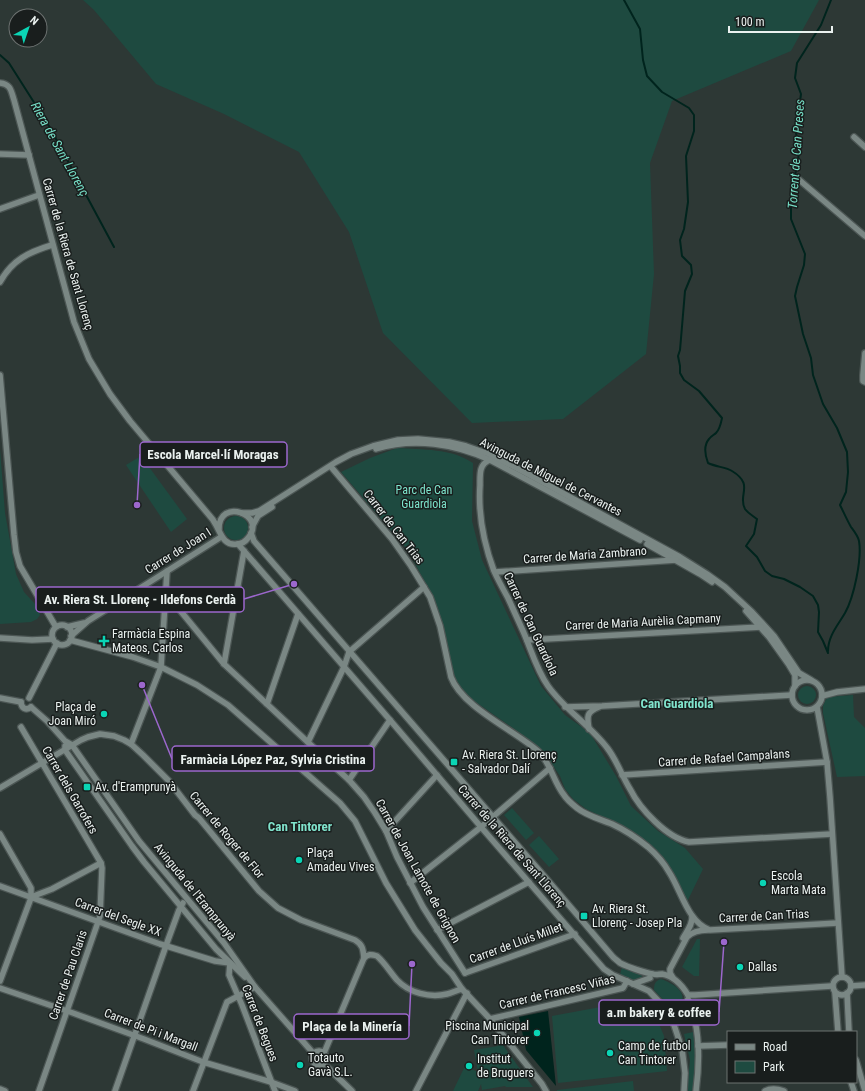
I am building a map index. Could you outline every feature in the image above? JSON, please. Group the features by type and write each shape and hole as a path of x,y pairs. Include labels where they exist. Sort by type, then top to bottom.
{"street":[{"name":"Carrer de la Riera de Sant Llorenç","path":"2,83 10,87 12,92 52,245 74,322 89,359 110,394 130,421 209,514 219,530 221,537 228,543 238,544 604,969 613,975 649,991 664,1006 672,1019 682,1049 686,1073 684,1091"},
{"path":"854,137 865,147"},
{"path":"0,154 29,156"},
{"path":"797,178 865,236"},
{"path":"0,209 39,195"},
{"path":"0,282 8,270 25,255 52,245"},
{"path":"865,353 863,375 863,381 865,382"},
{"path":"0,375 17,559 23,572 56,627"},
{"name":"Avinguda de Miguel de Cervantes","path":"242,513 249,514 256,512 336,462 379,444 398,440 418,439 466,446 489,454 526,473 680,557 707,574 725,587 752,612 774,636 799,673 811,680"},
{"name":"Avinguda de Miguel de Cervantes","path":"252,530 256,519 261,514 332,468 344,461 362,454 380,448 416,443 450,446 474,452 676,560 716,585 741,606 769,636 793,671 795,686"},
{"name":"Carrer de Can Guardiola","path":"490,460 484,463 480,469 479,505 486,545 495,572 527,640 539,671 547,685 557,699 603,742 612,754 630,790 643,809 676,838 689,842 832,834"},
{"name":"Carrer de Can Trias","path":"332,468 392,539 430,597 440,626 453,683 463,696 538,751 550,768 564,795 578,809 614,825 636,838 648,848 669,872 692,915 703,928 710,930 838,923"},
{"path":"209,514 216,517 236,511 242,513 249,519 254,541 493,816 613,957 620,962 654,976"},
{"path":"219,530 219,523 223,516"},
{"path":"238,544 247,540 252,530"},
{"name":"Carrer de Joan I","path":"71,638 85,623 221,537"},
{"path":"224,664 244,551"},
{"name":"Carrer de Maria Zambrano","path":"495,572 676,560"},
{"path":"131,744 161,667 167,571"},
{"path":"308,742 350,652 424,587"},
{"name":"Carrer de Joan Lamote de Grignon","path":"165,592 224,664 349,780 371,808 386,832 423,908 464,973"},
{"path":"267,704 298,614"},
{"name":"Carrer de Joan I","path":"67,627 85,623"},
{"name":"Carrer de Maria Aurèlia Capmany","path":"527,640 761,626"},
{"path":"56,627 67,627 70,630 71,638 66,644 57,644 52,638 52,633 56,627"},
{"path":"0,638 32,640 52,638"},
{"path":"71,638 161,667 197,685 228,705 340,803 355,822 386,883 415,930 441,963 452,974 460,986 490,1019 546,1091"},
{"path":"29,698 57,644"},
{"path":"811,680 819,685 822,690 822,696 817,707 803,710 798,707 793,700 792,695 795,686 800,681 811,680"},
{"path":"822,696 836,692 865,689"},
{"path":"565,706 602,706 792,695"},
{"path":"0,698 21,702"},
{"path":"21,702 24,698 29,698"},
{"path":"21,702 21,705 24,708 28,709 31,707 33,702 29,698"},
{"path":"589,729 587,717 593,709 602,706"},
{"name":"Avinguda de l'Eramprunyà","path":"31,707 47,721 65,741 72,745 139,841 224,943 255,986 314,1054"},
{"path":"817,707 827,762 842,977"},
{"path":"349,780 390,720"},
{"name":"Carrer dels Garrofers","path":"21,727 101,863"},
{"name":"Carrer de Roger de Flor","path":"0,788 42,762 88,737 100,734 114,736 124,740 143,754 169,781 242,872 266,898 278,908 301,920 355,940 361,944 364,952 364,958"},
{"path":"65,741 65,750"},
{"name":"Avinguda de l'Eramprunyà","path":"65,750 132,846 216,949 255,986"},
{"name":"Carrer de Rafael Campalans","path":"622,775 827,762"},
{"path":"410,883 481,827 550,768"},
{"path":"386,832 437,775"},
{"path":"0,834 31,888 31,898 0,980"},
{"path":"31,898 52,889 101,863"},
{"name":"Carrer de Pau Claris","path":"39,1091 100,916 101,863"},
{"path":"438,930 529,882"},
{"name":"Carrer del Segle XX","path":"0,886 166,946 215,961 230,963"},
{"path":"115,1091 179,910 185,898"},
{"path":"649,991 648,985 654,976 667,966 689,929 692,921 692,915"},
{"path":"673,978 670,973 670,969 687,937 694,932 710,930"},
{"name":"Carrer de Lluís Millet","path":"464,973 575,934"},
{"path":"324,1064 326,1058 324,1053 364,958 367,955 373,954 377,956 399,982 408,988 427,995 447,994 460,986 464,973"},
{"name":"Carrer de Begues","path":"230,963 229,975 275,1091"},
{"path":"452,974 460,968"},
{"path":"623,988 663,974 673,978 680,984 688,998 695,1020 699,1072 696,1091"},
{"path":"838,1031 836,993 832,986 836,978 842,977 847,978 851,986"},
{"name":"Carrer de Francesc Viñas","path":"490,1019 623,988 627,981"},
{"path":"851,986 865,985"},
{"path":"193,1091 227,1002 255,986"},
{"path":"688,998 695,995 832,986"},
{"path":"850,1031 847,993 851,986"},
{"name":"Carrer de Pi i Margall","path":"0,988 67,1011 203,1062 271,1082 295,1091"},
{"path":"416,1091 467,993"},
{"path":"836,993 841,995 847,993"},
{"path":"664,1006 674,1011 680,1011 686,1005 688,998"},
{"path":"698,1046 727,1045"},
{"path":"324,1053 319,1051 314,1054 312,1059 315,1064 324,1064"},
{"path":"857,1063 865,1091"},
{"path":"324,1064 352,1091"},
{"path":"0,1089 5,1091"},
{"path":"765,1091 779,1089 784,1091"}],"green space":[{"path":"83,0 819,0 791,51 672,101 650,163 654,274 646,354 563,419 472,423 383,333 349,232 299,152 224,114 156,84 94,10"},
{"name":"Parc de Can Guardiola","path":"397,448 446,452 464,458 473,463 472,521 482,560 541,686 565,715 590,733 616,776 631,806 658,831 685,848 703,869 687,902 676,878 666,862 657,852 628,829 586,809 573,799 565,789 560,776 543,751 467,696 455,681 432,595 407,549 341,472 370,458"},
{"path":"0,449 5,513 16,574 24,592 35,604 40,615 37,619 31,622 0,624"},
{"path":"141,456 187,519 171,532 126,465"},
{"path":"236,516 245,519 248,528 245,537 236,540 227,537 224,528 227,519"},
{"path":"803,686 811,686 816,691 814,702 811,704 803,704 798,699 798,691"},
{"path":"853,695 854,717 865,728 865,776 837,777 823,713 823,706 827,697"},
{"path":"512,808 534,833 526,840 504,815"},
{"path":"539,836 559,859 549,867 529,845"},
{"path":"697,939 700,939 699,976 694,976 682,967"},
{"path":"622,967 640,973 642,976 641,980 637,982 620,975"},
{"path":"661,979 670,983 681,992 682,1001 680,1006 673,1008 668,1005 654,990 655,983"},
{"name":"Camp de futbol Can Tintorer","path":"622,1003 643,1004 656,1017 664,1036 667,1071 558,1083 552,1016"},
{"path":"693,1032 697,1061 694,1091 687,1091 690,1060 684,1034"},
{"path":"497,1037 533,1087 505,1086 482,1090 481,1084 478,1091 453,1091 465,1066 478,1072 474,1050 498,1046"},
{"path":"633,1081 634,1091 557,1091 557,1090"}],"shaded area":[{"name":"Piscina Municipal Can Tintorer","path":"548,1011 556,1086 526,1050 519,1017"}],"waterway":[{"path":"624,0 640,29 643,60 647,76 662,92 689,108 694,115 694,131 686,156 688,202 684,229 680,240 682,256 691,265 692,274 685,291 680,350 678,356 680,373 684,380 699,391 722,418 718,430 707,442 705,454 708,463 732,471 743,481 743,504 745,509 757,519 754,534 746,546 757,557 765,571 772,576 784,579 800,587 813,596 818,605 819,612 818,632 828,653"},
{"name":"Torrent de Can Preses","path":"828,651 830,640 845,613 851,598 856,578 860,549 858,537 840,505 846,492 848,472 847,452 837,428 823,404 813,375 811,358 803,334 795,296 804,265 805,254 791,219 791,193 798,162 799,149 796,133 801,94 795,78 797,63 821,25 831,0"},
{"name":"Riera de Sant Llorenç","path":"0,55 9,63 49,126 114,247"}],"place":[{"name":"Escola Marcel·lí Moragas","path":"137,505"},
{"name":"Av. Riera St. Llorenç - Ildefons Cerdà","path":"294,584"},
{"name":"Farmàcia Espina Mateos, Carlos","path":"104,641"},
{"name":"Farmàcia López Paz, Sylvia Cristina","path":"142,685"},
{"name":"Plaça de Joan Miró","path":"104,714"},
{"name":"Av. Riera St. Llorenç - Salvador Dalí","path":"454,762"},
{"name":"Av. d'Eramprunyà","path":"87,787"},
{"name":"Plaça Amadeu Vives","path":"299,860"},
{"name":"Escola Marta Mata","path":"763,883"},
{"name":"Av. Riera St. Llorenç - Josep Pla","path":"584,916"},
{"name":"a.m bakery & coffee","path":"724,942"},
{"name":"Plaça de la Minería","path":"412,964"},
{"name":"Dallas","path":"740,967"},
{"name":"Piscina Municipal Can Tintorer","path":"537,1033"},
{"name":"Camp de futbol Can Tintorer","path":"610,1053"},
{"name":"Totauto Gavà S.L.","path":"300,1065"},
{"name":"Institut de Bruguers","path":"469,1066"}],"district":[{"name":"Can Guardiola","path":"677,703"},
{"name":"Can Tintorer","path":"300,826"}]}
